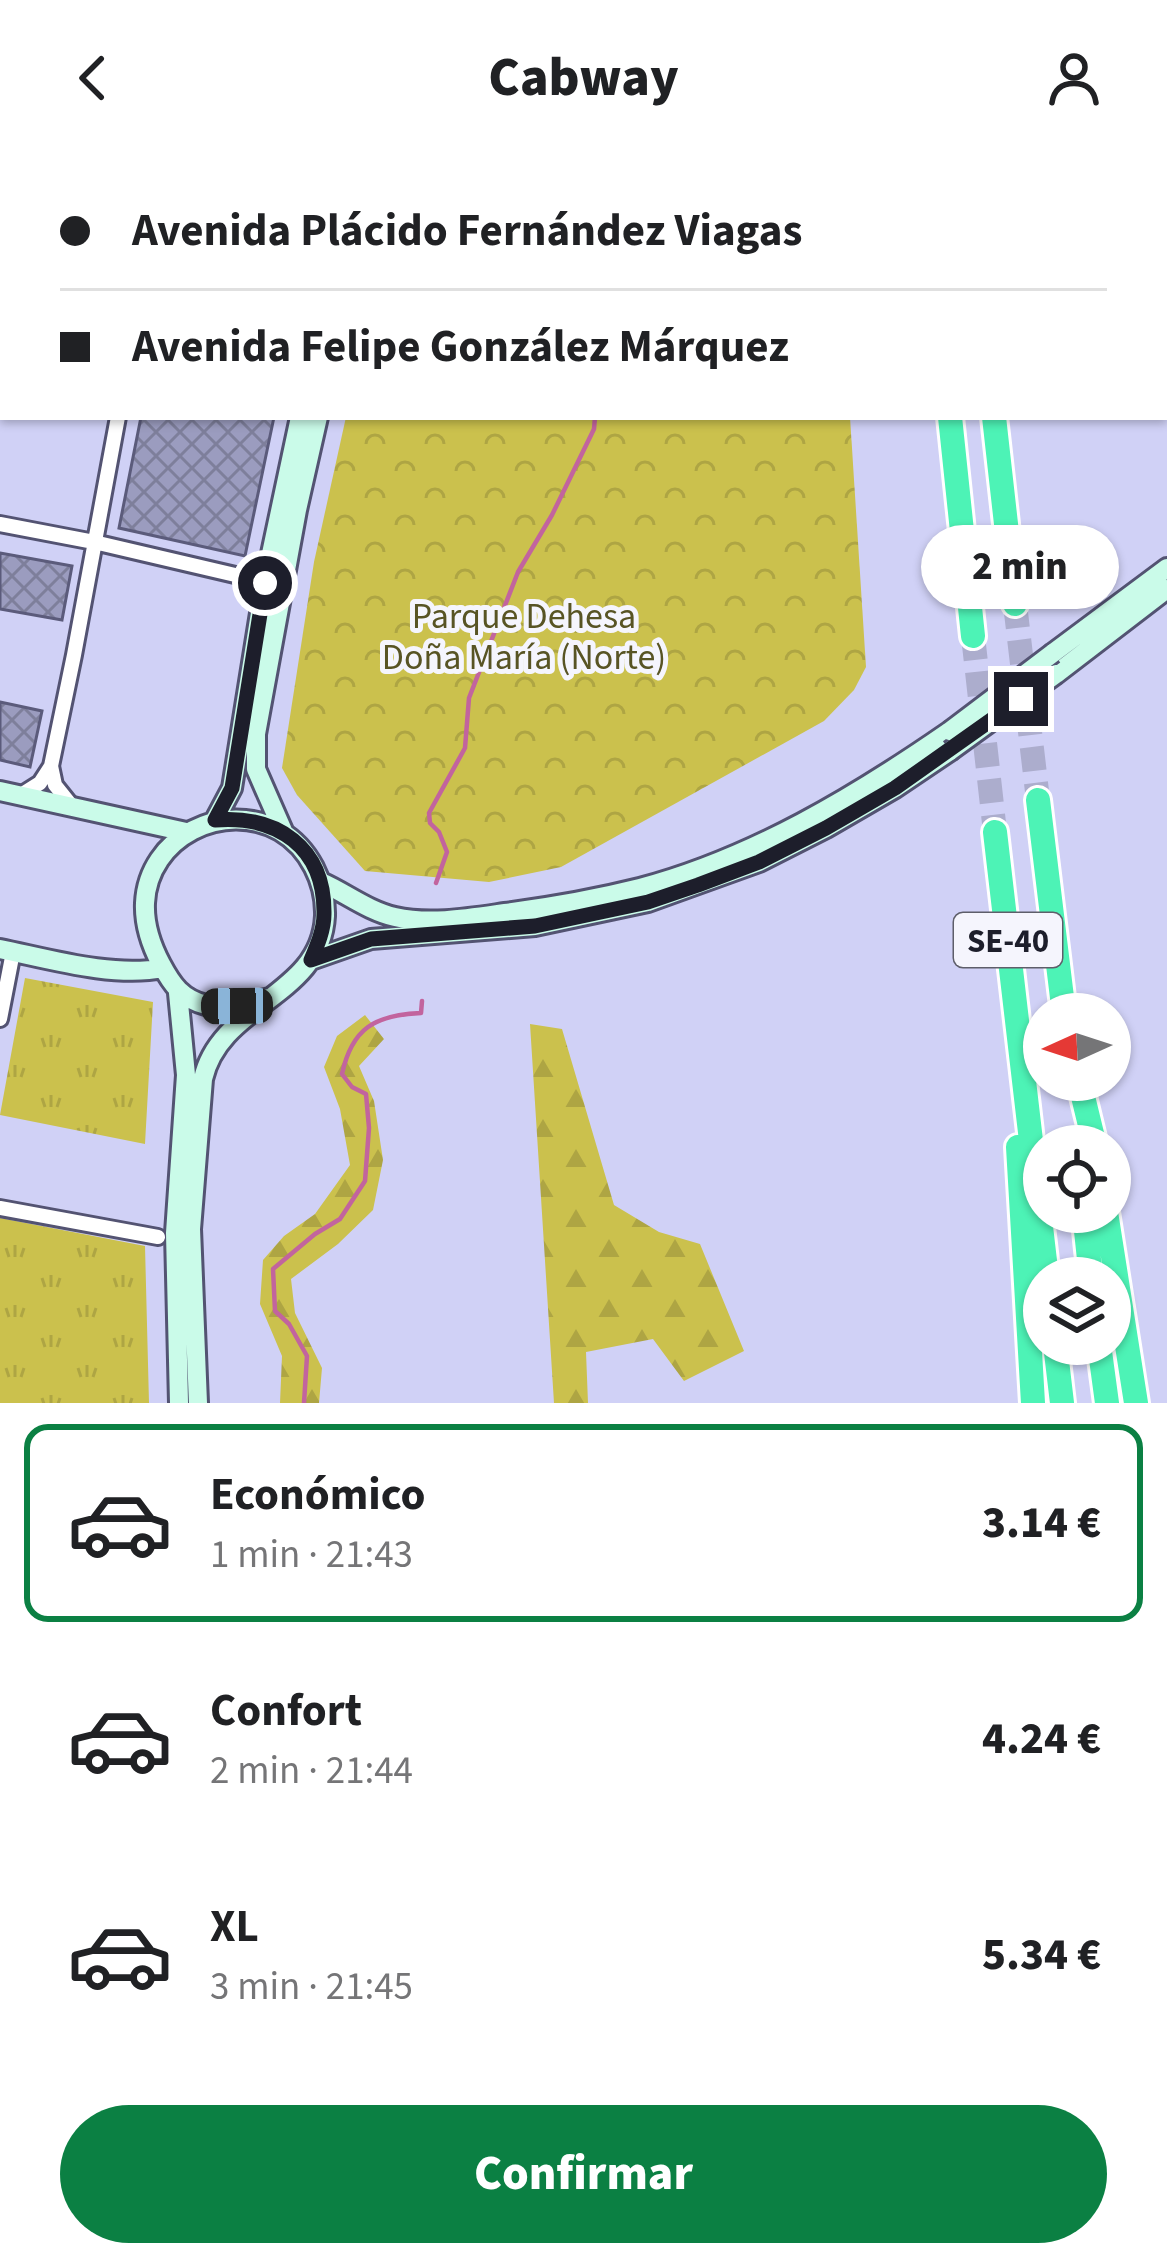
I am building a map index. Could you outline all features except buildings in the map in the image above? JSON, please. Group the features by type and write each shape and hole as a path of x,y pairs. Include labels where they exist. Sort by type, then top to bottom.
{"highway":[{"path":"950,420 973,636"},
{"path":"994,420 1015,604"},
{"name":"SE-40","path":"1038,800 1061,993"},
{"name":"SE-40","path":"995,832 1045,1257"},
{"path":"1022,1049 1018,1164 1033,1403"},
{"path":"1109,1233 1136,1403"},
{"path":"1057,1365 1062,1403"},
{"path":"1102,1365 1107,1403"}],"main road":[{"path":"215,820 232,788 265,583 300,420"},
{"path":"284,833 256,769 256,734 317,420"},
{"path":"311,960 371,939 535,926 648,902 759,862 895,788 1053,653 1167,568"},
{"path":"321,882 369,908 415,919 533,909 643,887 758,844 950,741 1056,674 1167,589"},
{"path":"0,791 186,832"},
{"path":"179,1403 175,1233 186,1075 178,993 146,928 145,901 158,862 186,832 215,820 239,818 262,822 303,849 321,882 325,916 311,960 226,1032 206,1063 191,1229 198,1403"},
{"path":"7,950 117,970 164,968"},
{"path":"178,993 208,1006 237,1006 269,998"}],"street":[{"path":"21,795 40,783 50,766 117,420"},
{"path":"0,524 265,583"},
{"path":"50,766 55,785 71,805"},
{"path":"0,1019 7,950"},
{"path":"0,1208 158,1237"}],"green space":[{"name":"Parque Dehesa Doña María (Norte)","path":"345,420 850,420 866,667 854,690 824,721 561,867 489,882 365,871 297,795 282,768 314,562"},
{"path":"25,978 153,1002 145,1144 0,1115"},
{"path":"365,1015 384,1039 359,1066 374,1101 383,1160 373,1210 291,1279 295,1313 322,1368 319,1403 280,1403 282,1356 260,1304 263,1260 284,1236 315,1214 350,1165 340,1109 324,1067 337,1036"},
{"path":"530,1024 562,1029 614,1205 659,1232 700,1244 744,1351 684,1381 653,1339 586,1352 588,1403 554,1403"},
{"path":"0,1218 145,1246 149,1403 0,1403"}],"waterway":[{"path":"436,883 447,852 429,813 465,748 469,698 518,572 552,515 595,420"},
{"path":"304,1403 307,1356 289,1324 275,1311 273,1269 340,1219 365,1181 366,1094 342,1074 352,1045 378,1021 421,1013 422,1001"}],"tunnel":[{"path":"1015,604 1038,800"},
{"path":"973,636 995,832"}],"route":[{"path":"265,583 232,788 215,820 262,822 303,849 321,882 325,916 311,960 371,939 535,926 648,902 698,885 759,862 826,828 895,788 1021,699"}]}
